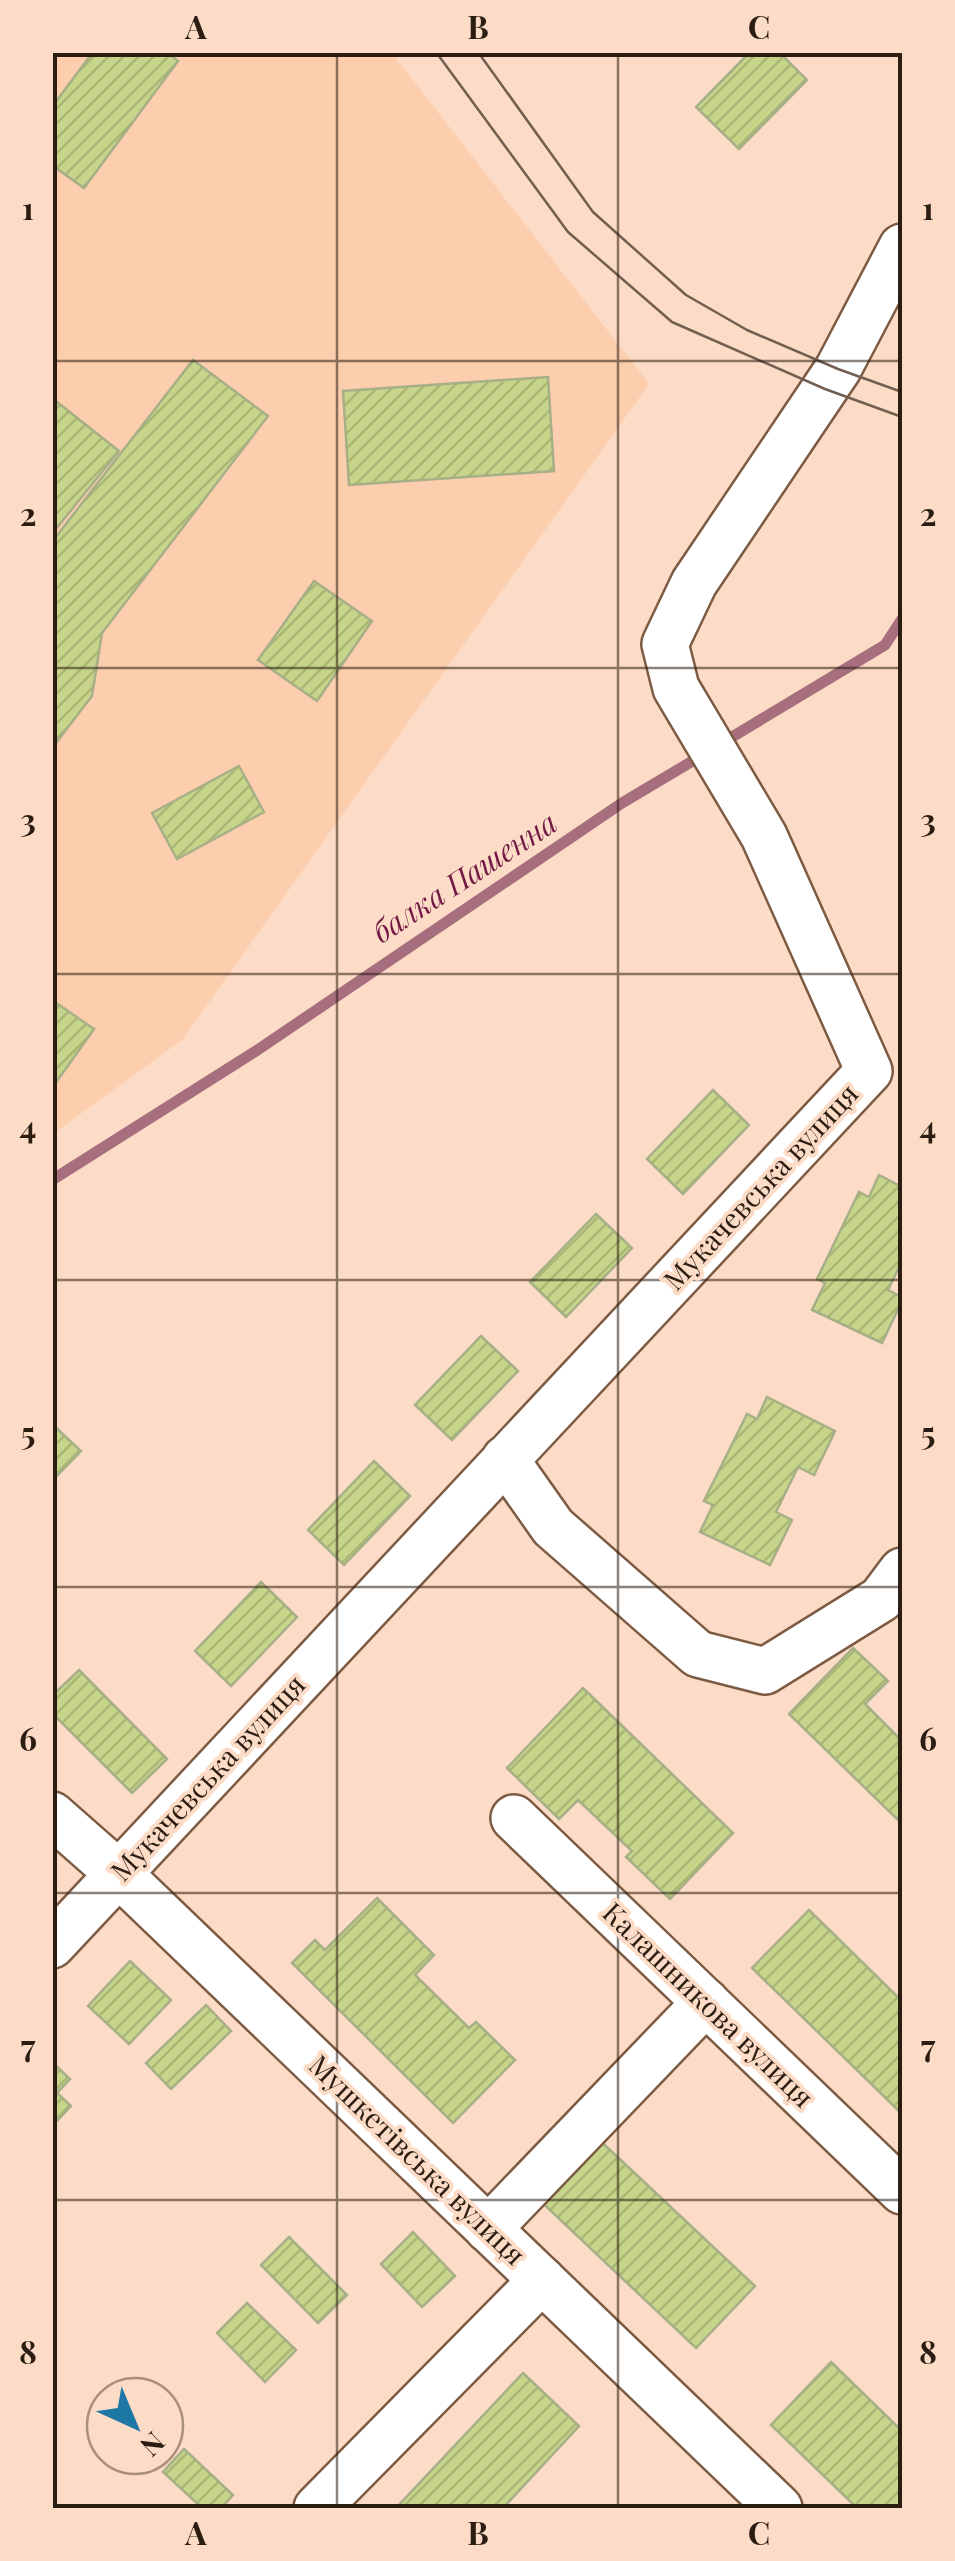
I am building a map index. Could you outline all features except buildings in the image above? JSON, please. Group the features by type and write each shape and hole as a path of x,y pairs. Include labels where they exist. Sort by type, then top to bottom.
{"street":[{"name":"Мукачевська вулиця","path":"52,1945 505,1459 886,1081 764,836 676,688 665,644 694,583 838,369 902,247"},
{"path":"505,1459 553,1527 698,1654 765,1671 880,1599 902,1570"},
{"name":"Мушкетівська вулиця","path":"52,1815 779,2508"},
{"name":"Калашникова вулиця","path":"514,1818 902,2191"},
{"path":"488,2228 706,2002"},
{"path":"317,2508 542,2280"}],"shaded area":[{"path":"53,53 392,53 649,384 182,1040 53,1134"}],"waterway":[{"name":"балка Пашенна","path":"722,743 885,645 902,619"},
{"name":"балка Пашенна","path":"52,1180 256,1051 622,803 706,753"}],"tram line":[{"path":"436,52 568,232 672,322 825,389 902,417"},
{"path":"478,52 593,212 686,295 747,330 902,392"}]}
